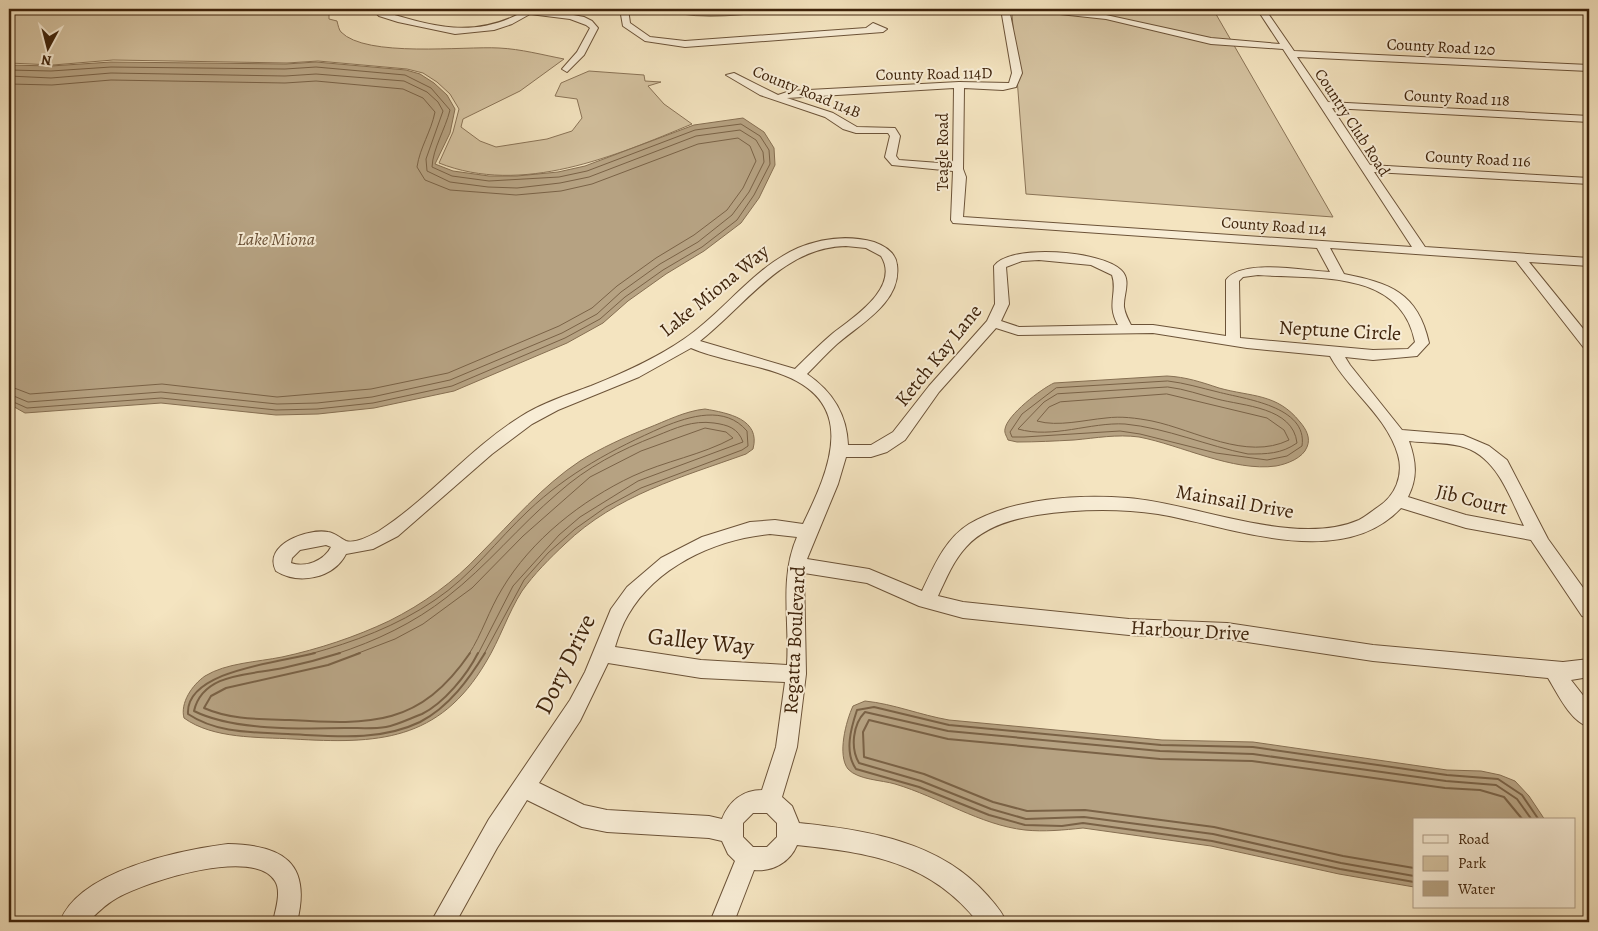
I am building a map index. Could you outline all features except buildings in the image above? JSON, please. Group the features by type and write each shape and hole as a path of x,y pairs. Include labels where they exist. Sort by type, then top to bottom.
{"street":[{"path":"376,9 382,14 440,31 458,32 493,29 499,33 512,29 505,26 527,13"},
{"path":"510,9 527,13 580,17 593,24 594,28 588,41 567,69 558,74"},
{"path":"624,9 626,24 648,39 685,44 868,30"},
{"name":"County Road 114D","path":"777,98 790,94 958,85 1003,87 1012,84 1016,80 1017,73 1004,9"},
{"name":"County Road 120","path":"1032,9 1106,16 1211,41 1288,51 1589,68"},
{"name":"Country Club Road","path":"1261,9 1421,251"},
{"name":"County Road 114B","path":"731,75 763,94 824,113 853,129 891,130 895,136 890,157 896,163 942,165 958,170"},
{"name":"Teagle Road","path":"957,220 960,178 958,170 958,85"},
{"name":"County Road 118","path":"1323,104 1589,119"},
{"name":"County Road 116","path":"1365,168 1589,181"},
{"name":"County Road 114","path":"957,220 1589,262"},
{"name":"Lake Miona Way","path":"340,548 371,543 385,536 511,431 541,412 630,375 690,342 714,324 747,289 771,270 814,246 838,243 865,244 882,250 888,255 891,268 891,277 884,295 870,311 830,343 797,375"},
{"path":"1321,244 1338,277"},
{"name":"Ketch Kay Lane","path":"842,451 871,451 881,448 899,436 934,389 993,323 1002,304 1000,266 1010,258 1026,256 1087,260 1105,264 1114,270 1120,280 1118,310 1126,328"},
{"path":"1519,257 1589,345"},
{"name":"Neptune Circle","path":"993,323 1018,331 1126,328 1175,331 1233,342 1336,353 1412,353 1422,343 1419,328 1406,306 1394,294 1363,280 1258,271 1239,274 1234,277 1233,342"},
{"name":"Regatta Boulevard","path":"690,342 723,356 765,362 797,375 816,388 832,407 839,424 842,451 808,532 797,565 793,588 797,639 796,674 786,756 769,801"},
{"path":"1336,353 1346,373 1388,420 1398,435 1406,456 1407,467 1406,483 1398,500"},
{"path":"1398,435 1452,438 1474,445 1492,456 1509,475 1536,534 1589,610"},
{"name":"Jib Court","path":"1398,500 1455,520 1495,529 1536,534"},
{"name":"Mainsail Drive","path":"926,601 958,542 977,527 1025,512 1082,504 1130,504 1266,532 1314,534 1356,527 1374,520 1398,500"},
{"name":"Dory Drive","path":"443,922 504,815 564,729 589,683 624,605 644,581 670,561 710,541 750,530 787,528 808,532"},
{"name":"Harbour Drive","path":"797,565 869,576 926,601 963,610 1129,627 1244,633 1373,653 1554,671 1578,672 1589,668"},
{"name":"Galley Way","path":"602,654 701,670 796,674"},
{"path":"1554,671 1570,695 1589,718"},
{"path":"523,786 582,816 607,821 709,827 731,832"},
{"path":"760,800 769,801 783,810 787,817 789,833 787,842 774,855 766,858 748,856 736,846 731,832 732,822 743,807 760,800"},
{"path":"789,833 858,840 896,849 939,870 968,892 994,922"},
{"path":"72,922 88,904 125,880 185,862 242,856 262,857 274,863 284,872 289,887 289,904 285,922"},
{"path":"722,922 748,856"}],"green space":[{"path":"9,9 329,9 329,19 337,21 341,32 354,40 371,45 416,49 499,48 564,59 520,91 463,119 461,127 480,141 496,147 547,139 572,131 582,118 577,99 555,96 561,83 589,71 644,75 645,81 661,82 648,86 664,104 692,124 632,148 568,168 535,174 503,175 471,172 439,163 453,132 459,109 450,94 423,73 407,69 318,61 287,63 113,60 53,65 9,63"},
{"path":"1007,9 1213,9 1333,217 1026,194 1012,14"}],"water":[{"path":"682,9 798,9 740,15 695,16 681,14"},
{"name":"Lake Miona","path":"111,62 286,64 316,62 406,70 420,74 447,95 455,109 450,133 435,164 453,171 489,176 517,176 558,172 585,166 694,125 743,118 764,132 774,148 775,165 759,198 741,223 704,251 666,274 628,301 603,323 567,343 454,391 374,408 318,414 276,415 161,403 25,413 9,404 9,65 51,66"},
{"path":"1167,376 1200,382 1273,401 1291,413 1306,431 1308,440 1305,451 1294,460 1285,464 1259,467 1225,462 1139,437 1115,436 1017,442 1008,440 1006,435 1007,423 1018,410 1033,396 1054,383"},
{"path":"705,409 741,419 747,424 752,431 754,439 753,449 746,454 651,489 606,512 585,527 548,561 522,591 486,662 468,688 448,708 426,723 403,732 379,738 323,740 236,736 208,730 184,718 185,700 196,684 205,676 222,668 310,650 350,637 389,621 426,600 460,574 540,493 580,461 639,431 683,414"},
{"path":"865,701 949,720 1162,740 1253,742 1447,770 1481,771 1500,775 1515,781 1529,796 1544,818 1413,818 1413,887 1339,874 1211,846 1083,828 1025,830 992,823 895,784 852,773 845,763 843,747 845,729 853,706"}]}
